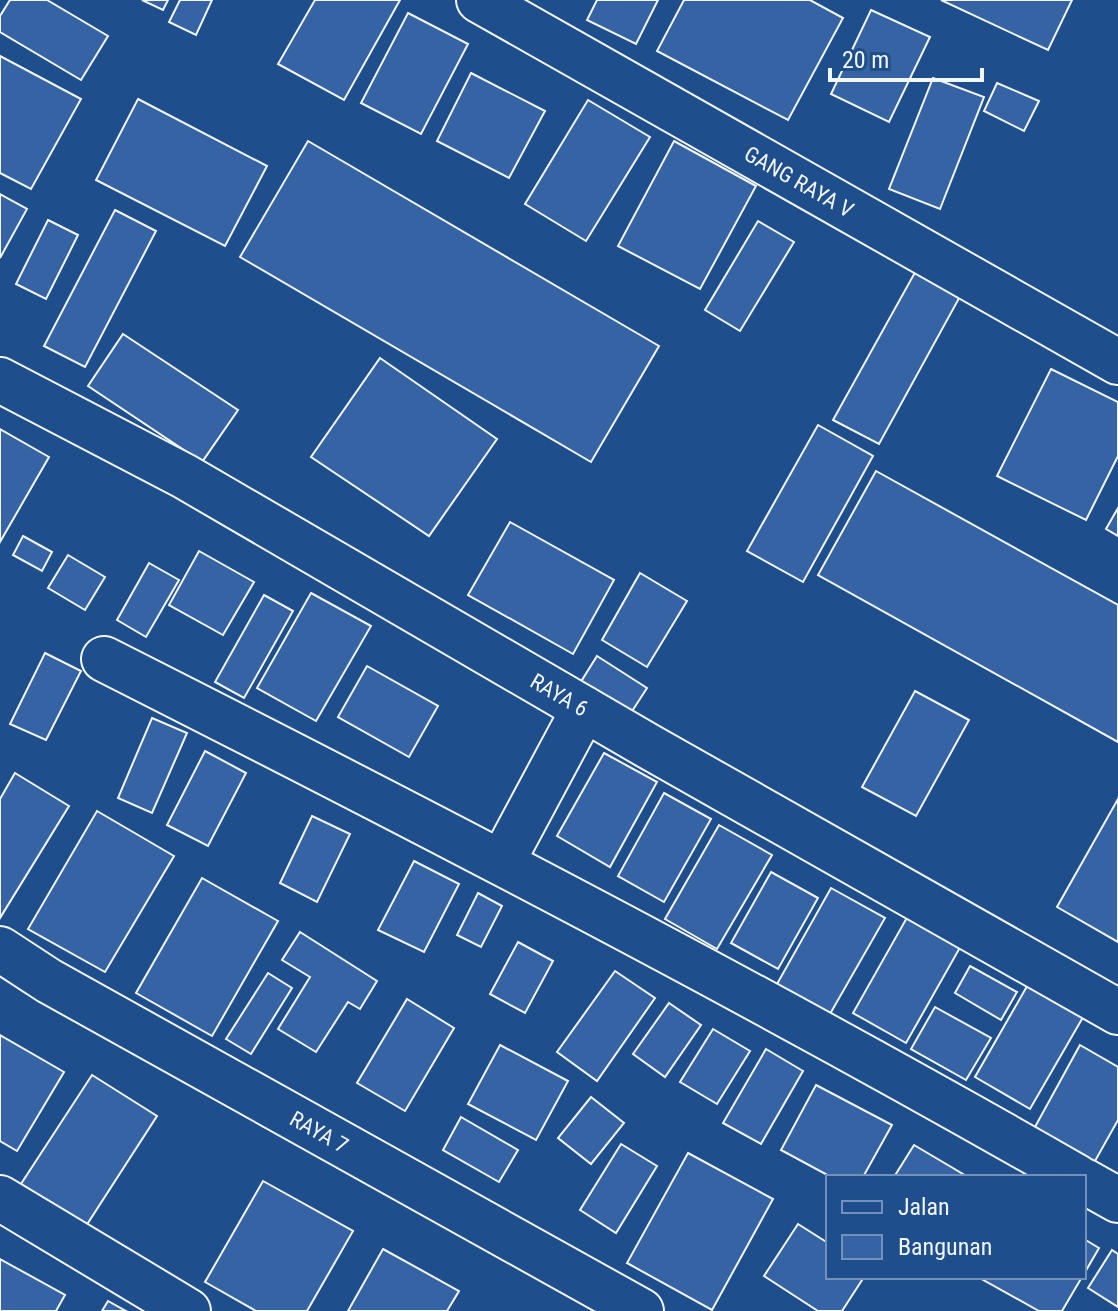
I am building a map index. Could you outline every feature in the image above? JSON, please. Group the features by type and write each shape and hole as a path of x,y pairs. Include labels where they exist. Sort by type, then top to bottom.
{"street":[{"name":"GANG RAYA V","path":"479,0 1118,362"},
{"name":"RAYA 6","path":"0,380 184,476 584,709 1118,1012"},
{"path":"104,659 502,862 842,1042 1074,1175"},
{"path":"502,862 584,709"},
{"name":"RAYA 7","path":"0,949 49,981 641,1311"},
{"path":"1086,1182 1118,1200"},
{"path":"0,1198 188,1311"}],"building":[{"path":"10,0 47,0 108,36 81,80 0,32 0,16"},
{"path":"142,0 168,0 163,10"},
{"path":"180,0 212,0 196,35 169,22"},
{"path":"315,0 400,0 344,100 278,64"},
{"path":"597,0 658,0 636,44 587,20"},
{"path":"684,0 810,0 843,18 788,120 657,51"},
{"path":"941,0 1072,0 1048,50"},
{"path":"871,10 930,37 889,122 831,94"},
{"path":"408,13 468,44 421,134 361,103"},
{"path":"0,56 81,99 31,189 0,173"},
{"path":"471,73 545,111 509,178 437,141"},
{"path":"933,78 984,97 940,209 889,189"},
{"path":"997,83 1039,101 1024,131 984,111"},
{"path":"138,99 267,166 225,246 96,180"},
{"path":"588,100 650,137 586,241 525,204"},
{"path":"308,141 659,346 591,462 240,257"},
{"path":"674,141 756,186 700,289 618,246"},
{"path":"0,194 27,209 0,258"},
{"path":"115,210 156,231 85,367 44,346"},
{"path":"48,220 78,235 46,299 16,284"},
{"path":"758,221 794,242 740,331 705,310"},
{"path":"918,267 963,291 879,444 833,420"},
{"path":"123,334 238,410 202,462 88,386"},
{"path":"380,358 497,439 429,536 311,457"},
{"path":"1051,369 1118,402 1118,456 1086,520 997,476"},
{"path":"818,425 873,456 803,582 747,551"},
{"path":"0,429 49,457 0,542"},
{"path":"876,471 1118,605 1118,742 818,575"},
{"path":"1118,508 1118,536 1106,529"},
{"path":"510,522 614,580 573,654 468,595"},
{"path":"23,536 52,552 42,571 13,555"},
{"path":"199,551 254,582 223,635 169,605"},
{"path":"68,555 105,577 85,610 48,588"},
{"path":"149,563 179,580 146,637 117,620"},
{"path":"640,573 687,601 647,667 602,640"},
{"path":"311,593 371,626 316,721 257,688"},
{"path":"264,595 293,611 244,698 215,682"},
{"path":"45,653 81,671 46,740 10,724"},
{"path":"597,656 647,688 627,719 577,688"},
{"path":"367,666 438,706 409,757 338,717"},
{"path":"915,691 969,720 916,816 862,787"},
{"path":"152,718 187,733 152,813 118,798"},
{"path":"205,751 246,773 208,846 167,825"},
{"path":"604,753 657,782 610,867 557,836"},
{"path":"15,773 69,806 0,918 0,799"},
{"path":"664,793 711,819 664,902 618,876"},
{"path":"1118,799 1118,942 1057,907"},
{"path":"97,811 174,856 105,972 28,929"},
{"path":"312,816 350,834 317,902 280,883"},
{"path":"719,825 772,855 717,949 665,919"},
{"path":"414,861 459,884 424,952 378,930"},
{"path":"771,872 818,898 778,969 731,943"},
{"path":"202,878 278,921 212,1036 136,993"},
{"path":"831,888 885,918 830,1014 777,984"},
{"path":"478,893 502,906 481,947 457,935"},
{"path":"909,914 962,944 906,1043 853,1013"},
{"path":"300,932 377,981 360,1009 348,1002 316,1052 278,1029 310,977 282,960"},
{"path":"518,942 553,961 525,1013 490,994"},
{"path":"970,966 1017,992 1001,1020 955,993"},
{"path":"615,971 655,998 597,1081 557,1052"},
{"path":"268,973 292,988 251,1054 226,1039"},
{"path":"1030,981 1086,1012 1030,1109 975,1077"},
{"path":"407,999 454,1028 405,1111 357,1083"},
{"path":"669,1003 701,1025 665,1077 633,1054"},
{"path":"935,1007 991,1038 966,1080 911,1049"},
{"path":"713,1029 750,1051 717,1104 680,1082"},
{"path":"0,1035 64,1072 17,1151 0,1141"},
{"path":"500,1045 568,1081 536,1140 468,1104"},
{"path":"1080,1045 1118,1067 1118,1120 1090,1170 1030,1136"},
{"path":"766,1049 803,1071 761,1144 723,1123"},
{"path":"92,1075 157,1116 84,1229 19,1187"},
{"path":"816,1085 892,1125 864,1175 827,1175 781,1150"},
{"path":"591,1097 624,1123 591,1164 558,1138"},
{"path":"461,1117 518,1150 499,1182 443,1150"},
{"path":"621,1144 657,1166 616,1233 580,1210"},
{"path":"914,1145 965,1175 895,1175"},
{"path":"688,1153 773,1199 712,1310 627,1263"},
{"path":"263,1181 353,1231 307,1311 256,1311 205,1282"},
{"path":"798,1224 826,1242 826,1279 863,1279 842,1311 818,1311 764,1276"},
{"path":"1086,1240 1099,1248 1086,1271"},
{"path":"383,1249 459,1291 447,1311 348,1311"},
{"path":"1112,1250 1118,1254 1118,1307 1088,1288"},
{"path":"0,1259 65,1295 56,1311 0,1311"},
{"path":"982,1279 1081,1279 1062,1311 1039,1311"},
{"path":"108,1301 126,1311 102,1311"}]}
